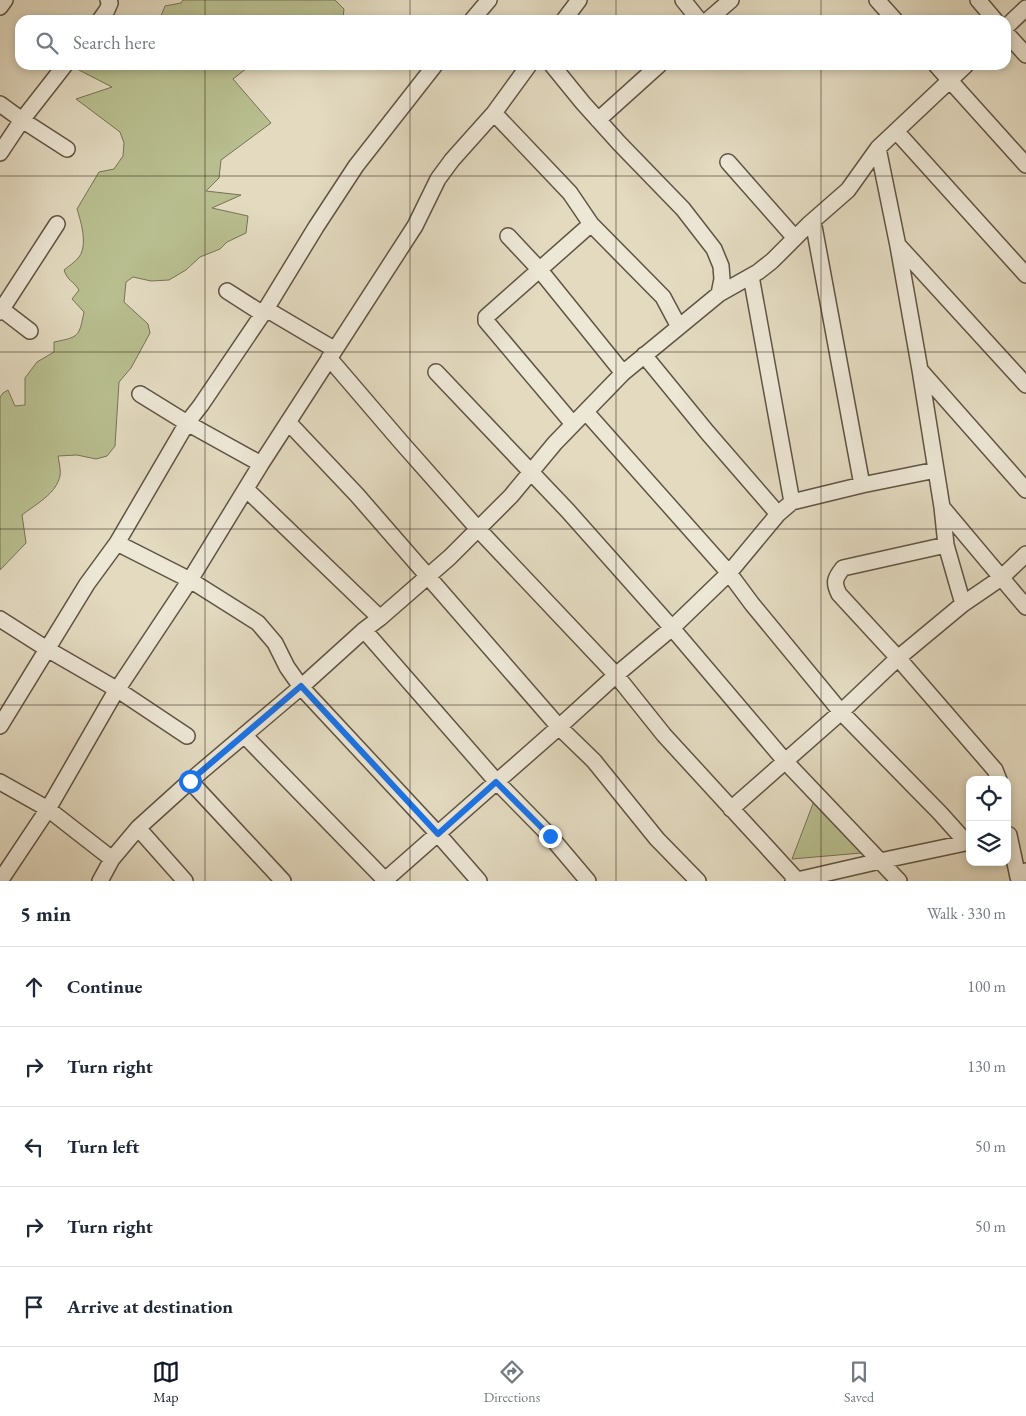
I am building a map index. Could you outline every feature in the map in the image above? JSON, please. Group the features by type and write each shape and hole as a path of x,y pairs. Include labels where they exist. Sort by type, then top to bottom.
{"street":[{"path":"0,7 5,0"},
{"path":"104,15 110,3 108,0"},
{"path":"476,15 489,0"},
{"path":"568,15 579,0"},
{"path":"683,0 696,15"},
{"path":"714,15 731,0"},
{"path":"878,0 891,15"},
{"path":"978,0 991,15"},
{"path":"1011,22 1026,8"},
{"path":"1011,38 1026,55"},
{"path":"0,153 22,120 61,70"},
{"path":"0,726 87,584 117,543 187,423 264,312 356,166 431,70"},
{"path":"0,881 48,809 118,690 190,580 331,353 415,226 438,179 494,112 525,70"},
{"path":"556,70 598,120 683,209 714,249 721,266 720,294"},
{"path":"598,120 653,70"},
{"path":"941,70 1026,165"},
{"path":"100,881 112,859 138,828 450,556 511,496 554,443 623,373 720,294 772,261 848,190 878,148 961,70"},
{"path":"0,104 67,150"},
{"path":"494,112 570,194 591,224 663,297 679,327"},
{"path":"896,131 1026,275"},
{"path":"878,148 920,370 942,507 946,545 963,604"},
{"path":"728,162 795,238"},
{"path":"813,221 862,485"},
{"path":"30,330 1,310 57,224"},
{"path":"573,424 486,321 486,317 591,224"},
{"path":"508,236 539,269 623,373"},
{"path":"898,246 1026,385"},
{"path":"751,276 792,502"},
{"path":"227,291 315,338 331,353 401,442 616,676 664,734 795,881 880,860 966,842"},
{"path":"644,355 778,514"},
{"path":"920,370 1026,490"},
{"path":"436,372 568,511 672,628 785,761 899,881"},
{"path":"140,394 187,423 261,464"},
{"path":"586,412 729,573 752,604 841,712 966,840"},
{"path":"288,422 358,494 559,727 594,761 657,839 698,881"},
{"path":"244,735 385,881 672,628 729,573 778,514 792,502 936,470"},
{"path":"246,489 380,618"},
{"path":"942,507 1026,607"},
{"path":"117,543 190,580 258,623 275,643 287,667 301,686 479,881"},
{"path":"946,545 843,568 836,577 836,586 840,594 995,770 997,776"},
{"path":"731,810 841,712 898,658 963,604 1001,578 1026,554"},
{"path":"0,619 118,690 188,736"},
{"path":"364,630 496,782 550,836 588,881"},
{"path":"190,781 283,881"},
{"path":"0,782 48,809 112,859"},
{"path":"138,828 185,881"},
{"path":"1011,841 1021,876"}],"green space":[{"path":"183,0 335,0 344,9 343,15 161,15 165,6 181,3"},
{"path":"79,70 245,70 233,79 271,123 221,160 219,178 206,191 241,195 212,208 248,216 246,233 227,242 220,249 200,257 186,270 169,280 151,281 133,277 126,282 124,302 148,324 150,333 131,368 119,382 115,446 107,456 96,459 77,455 58,456 60,476 58,482 45,498 22,515 26,543 0,570 0,397 8,390 15,406 25,405 25,378 37,362 54,352 54,342 73,337 81,327 84,312 72,299 79,290 67,277 64,270 82,252 83,233 77,209 99,172 114,169 123,156 124,143 120,132 76,99 112,87"},
{"path":"814,801 861,853 792,859"}],"route":[{"path":"190,781 301,686 438,834 496,782 550,836"}]}
